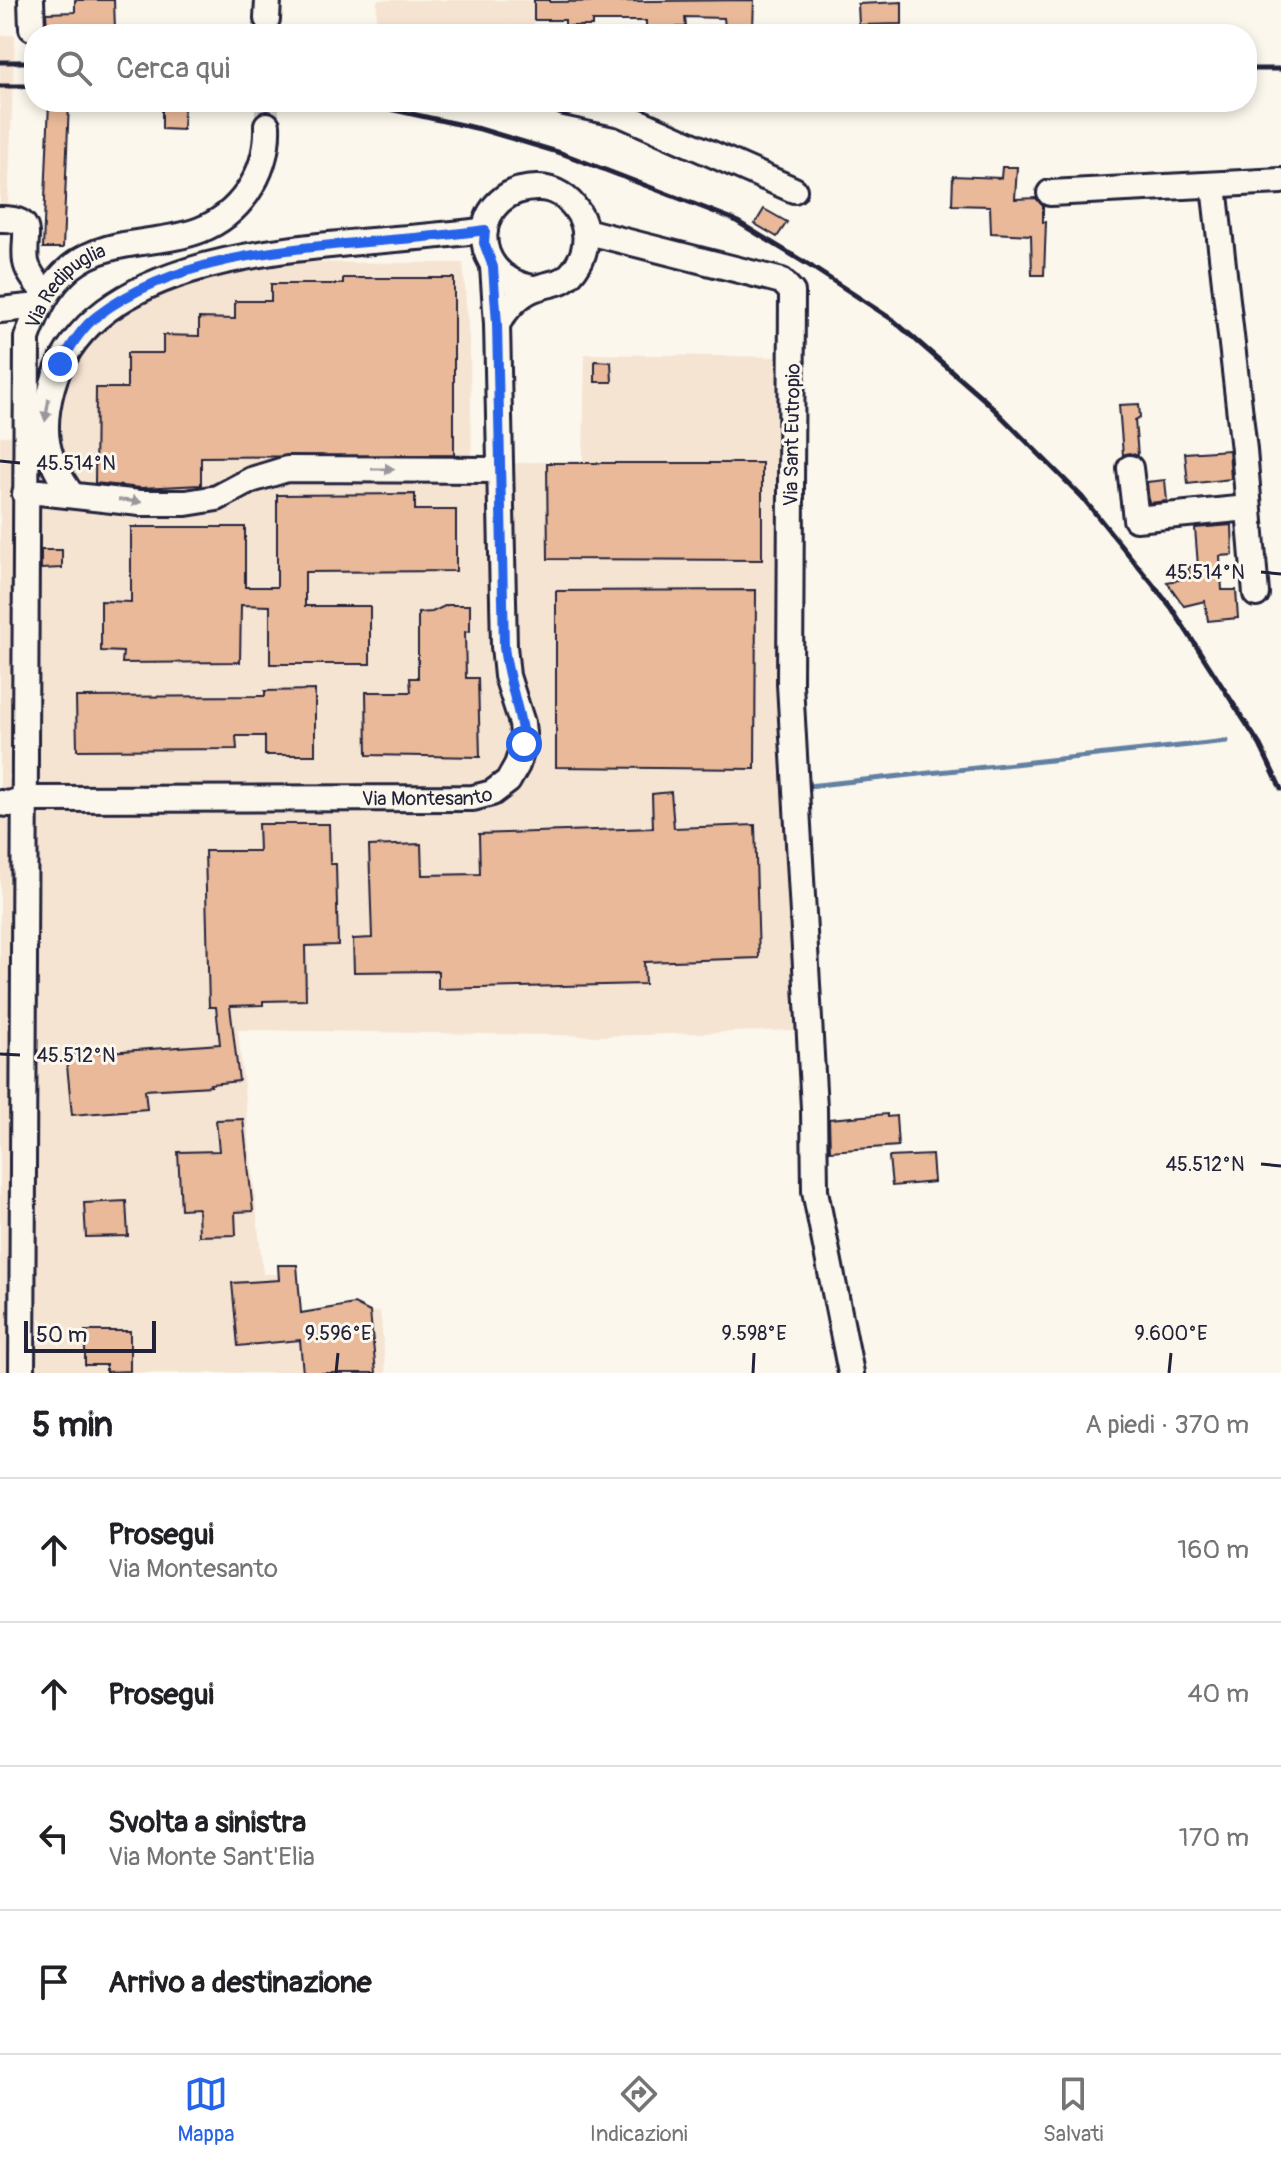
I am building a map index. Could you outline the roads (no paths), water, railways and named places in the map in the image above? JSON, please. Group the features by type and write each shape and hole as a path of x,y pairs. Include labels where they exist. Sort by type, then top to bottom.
{"street":[{"path":"31,0 32,24"},
{"path":"612,112 794,190"},
{"name":"Via Redipuglia","path":"22,1373 12,801 25,494 27,338 42,301 70,267 86,257 117,247 199,233 230,213 257,178 264,159 267,125"},
{"path":"1050,193 1281,181"},
{"path":"1214,186 1244,450 1256,594"},
{"path":"528,188 544,188 559,193 572,203 581,216 585,231 585,249 572,272 551,286 518,286 504,278 493,267 484,243 490,214 499,202 512,192 528,188"},
{"path":"7,219 22,222 26,230 26,264 42,301 2,310 27,338"},
{"path":"72,495 50,461 45,427 47,404 60,364 94,317 124,298 219,260 277,251 485,230"},
{"name":"Via Sant Eutropio","path":"585,231 782,281 792,292 790,684 814,1108 815,1191 851,1373"},
{"name":"Via Montesanto","path":"0,792 9,792 12,801 473,798 492,793 508,781 524,744 522,723 507,676 504,646 493,267"},
{"path":"497,324 506,309 533,288"},
{"path":"1130,468 1136,519 1248,508"},
{"path":"25,494 39,492 140,503 202,503 268,473 287,469 500,470"}],"waterway":[{"path":"808,786 1227,741"},
{"path":"802,1115 803,1153"}],"tunnel":[{"path":"267,112 267,125"}],"railway":[{"path":"0,62 24,62"},
{"path":"1257,69 1281,69"},
{"path":"0,86 24,86"},
{"path":"403,112 480,129 561,153 733,219 893,320 986,401 1082,497 1171,607 1260,745 1281,789"}]}
